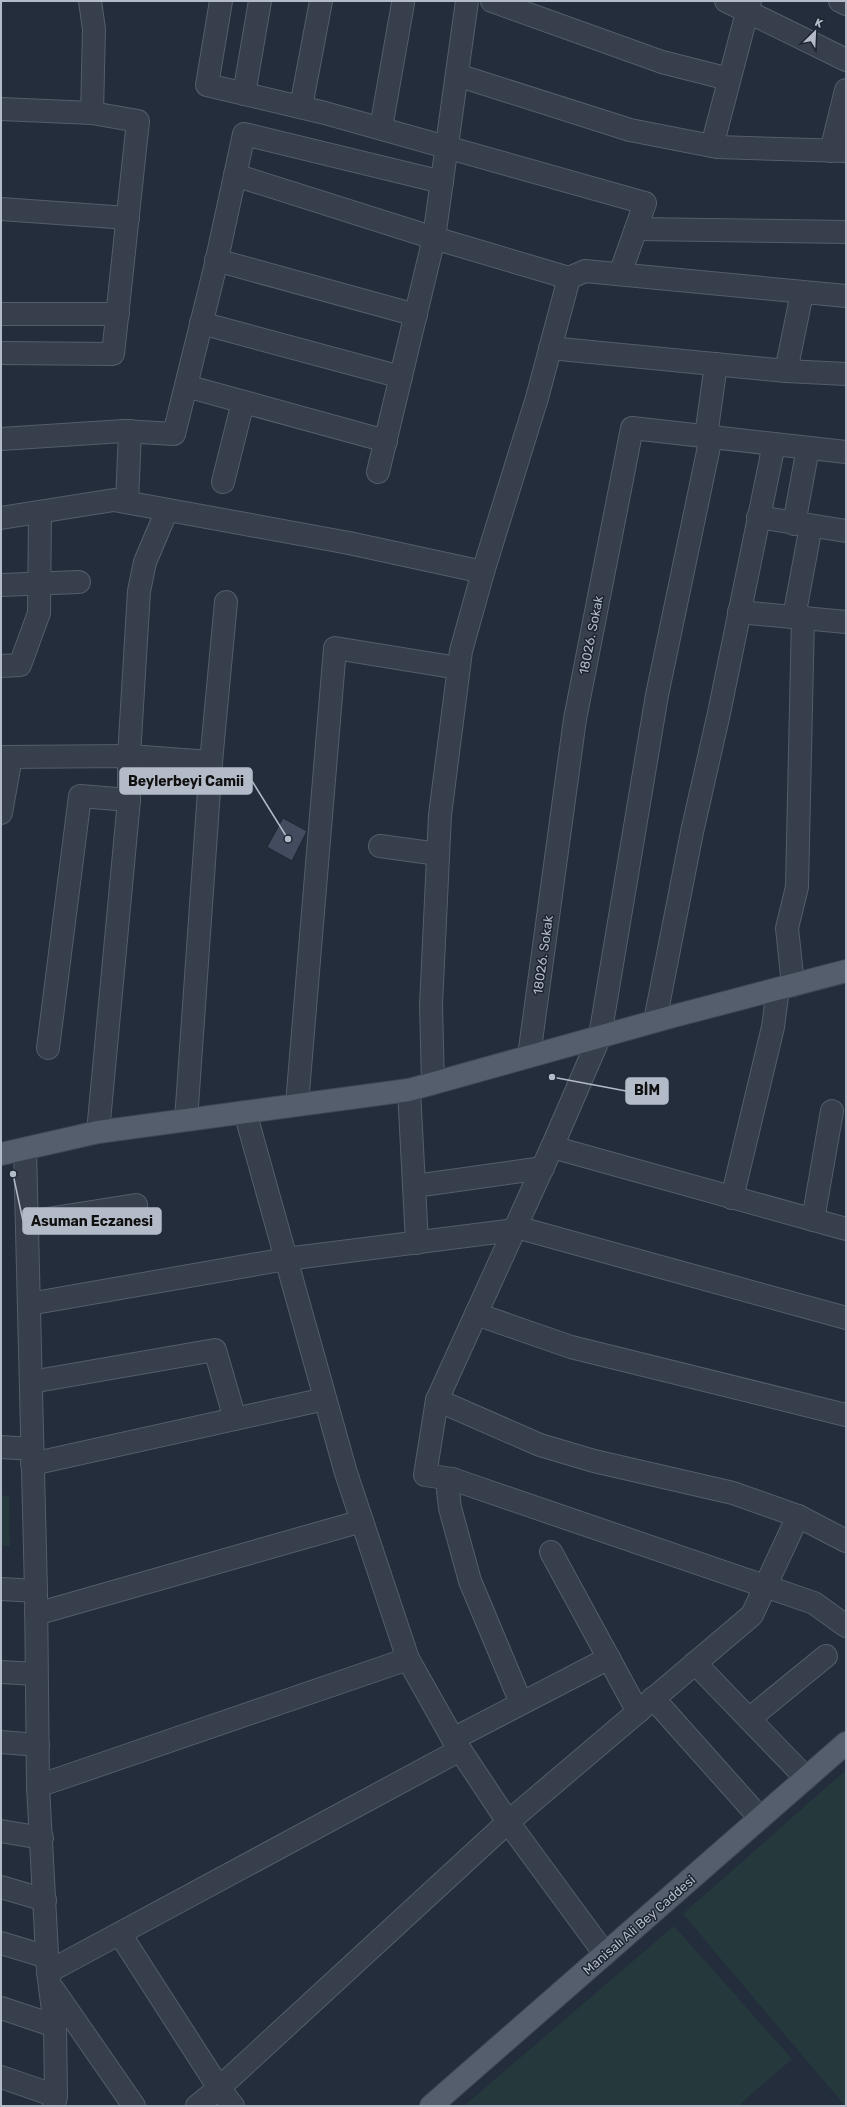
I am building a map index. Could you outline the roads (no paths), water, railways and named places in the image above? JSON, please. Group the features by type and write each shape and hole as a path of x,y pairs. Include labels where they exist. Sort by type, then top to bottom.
{"main road":[{"path":"1,1154 98,1132 409,1090 655,1021 846,971"},
{"name":"Manisalı Ali Bey Caddesi","path":"431,2106 846,1742"}],"street":[{"path":"90,1 94,29 92,113"},
{"path":"221,1 207,85 381,128 645,204 620,274"},
{"path":"244,94 260,1"},
{"path":"301,107 322,1"},
{"path":"378,472 434,238 467,1"},
{"path":"492,1 662,62 730,79"},
{"path":"726,1 749,6 846,60"},
{"path":"840,1 846,4"},
{"path":"381,128 403,3"},
{"path":"712,146 749,6"},
{"path":"457,75 630,130 712,146 839,151 846,90"},
{"path":"1,109 92,113 138,122 113,354 1,353"},
{"path":"1,439 130,431 174,434 216,260 244,134 442,182"},
{"path":"235,175 434,238 569,278 585,271 802,293 846,296"},
{"path":"1,209 128,218"},
{"path":"636,229 846,232"},
{"path":"216,260 416,315"},
{"path":"433,1083 431,1005 440,815 460,651 537,398 569,278"},
{"path":"786,371 802,293"},
{"path":"1,314 118,314"},
{"path":"201,323 401,376"},
{"path":"550,348 786,371 846,374"},
{"path":"716,364 708,436 657,695 600,1036 543,1168 437,1400 425,1475 452,1479 814,1603 846,1626"},
{"path":"186,386 386,441"},
{"path":"223,482 243,402"},
{"name":"18026. Sokak","path":"530,1056 575,719 632,428 846,452"},
{"path":"127,502 130,431"},
{"path":"655,1021 692,832 719,713 774,444"},
{"path":"732,1198 773,1026 785,987 787,928 798,887 798,617 808,448"},
{"path":"1,518 114,500 349,544 483,572"},
{"path":"98,1132 129,800 128,756 139,591 145,562 167,510"},
{"path":"1,666 20,665 39,613 40,512"},
{"path":"758,517 846,531"},
{"path":"1,584 79,582"},
{"path":"186,1120 211,762 226,602"},
{"path":"739,612 846,622"},
{"path":"297,1104 335,648 458,668"},
{"path":"1,813 6,757 128,756 211,762"},
{"path":"48,1048 80,796 129,800"},
{"path":"380,846 438,854"},
{"path":"409,1090 417,1243"},
{"path":"813,1220 832,1111"},
{"path":"245,1112 325,1399 362,1521 408,1659 456,1744 508,1822 605,1954"},
{"path":"552,1147 846,1229"},
{"path":"2,2079 55,2101 55,2026 49,1972 38,1786 36,1591 25,1149"},
{"path":"415,1186 543,1168"},
{"path":"28,1222 136,1205"},
{"path":"29,1304 286,1259 417,1243 515,1228 846,1318"},
{"path":"476,1314 571,1347 846,1415"},
{"path":"31,1382 215,1350 235,1419"},
{"path":"1,1447 32,1457 235,1419 325,1399"},
{"path":"437,1400 540,1445 594,1461 733,1493 798,1516 846,1541"},
{"path":"452,1479 448,1491 450,1508 470,1581 521,1703"},
{"path":"197,2106 219,2088 508,1822 752,1615 798,1516"},
{"path":"36,1614 362,1521"},
{"path":"551,1552 608,1658 646,1705 760,1818"},
{"path":"1,1589 36,1591"},
{"path":"749,1719 826,1656"},
{"path":"49,1972 120,1934 456,1744 521,1703 608,1658"},
{"path":"38,1786 408,1659"},
{"path":"695,1663 806,1778"},
{"path":"1,1672 36,1674"},
{"path":"1,1742 38,1745"},
{"path":"1,1831 42,1838"},
{"path":"1,1886 45,1900"},
{"path":"120,1934 219,2088 233,2106"},
{"path":"1,1943 49,1972 134,2106"},
{"path":"1,2008 55,2026"}],"place":[{"name":"Beylerbeyi Camii","path":"288,839"},
{"name":"BİM","path":"552,1077"},
{"name":"Asuman Eczanesi","path":"13,1174"}]}
